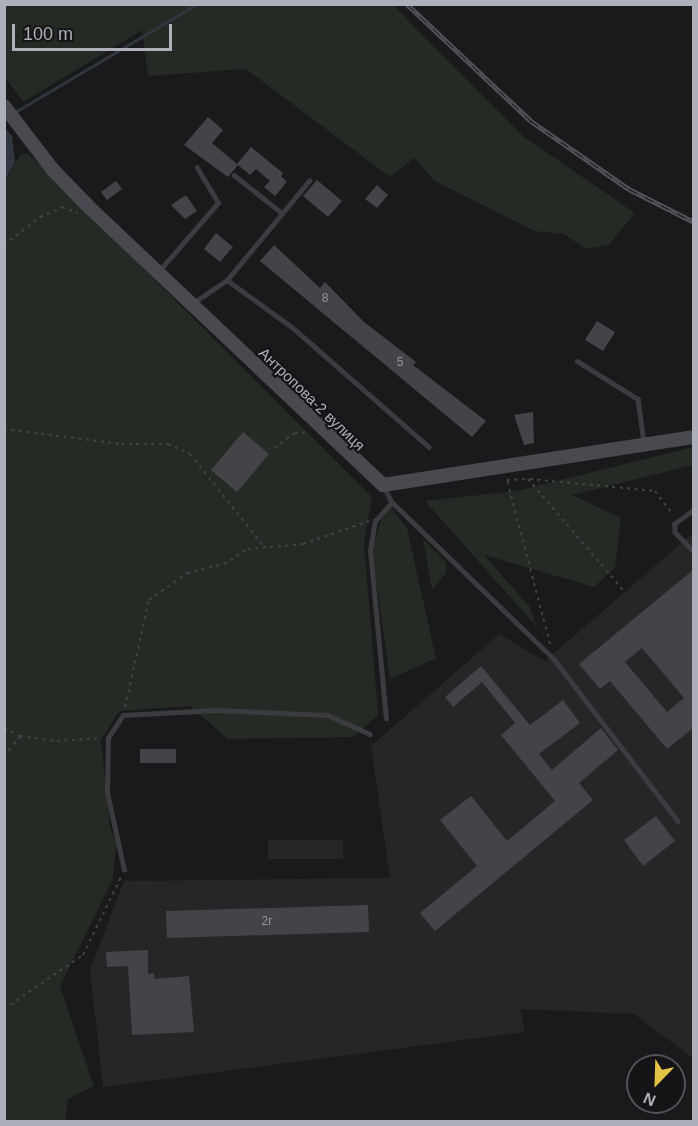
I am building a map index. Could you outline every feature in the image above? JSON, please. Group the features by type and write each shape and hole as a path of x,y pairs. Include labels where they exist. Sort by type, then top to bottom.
{"street":[{"name":"Антропова-2 вулиця","path":"4,106 90,208 322,430 383,484"},
{"path":"383,484 693,437"}],"lane":[{"path":"157,273 218,203 197,168"},
{"path":"234,175 282,213"},
{"path":"190,304 227,280 309,181"},
{"path":"227,280 292,327 429,447"},
{"path":"577,361 638,399 644,443"},
{"path":"383,484 392,502 554,659 678,822"},
{"path":"386,719 370,551 375,521 392,502"},
{"path":"693,510 678,522 675,532 693,552"},
{"path":"124,870 107,793 108,738 123,715 216,710 328,715 370,734"}],"path":[{"path":"4,245 40,217 62,207 81,214 90,208"},
{"path":"4,429 121,444 168,444 190,454 265,548"},
{"path":"274,448 295,433 322,430"},
{"path":"554,659 507,480 528,479 654,491 678,522"},
{"path":"528,479 625,592"},
{"path":"123,715 149,600 188,573 224,564 248,549 303,544 361,520 375,521"},
{"path":"4,728 20,736 57,741 108,738"},
{"path":"4,756 20,736"},
{"path":"4,1009 83,956 124,870"}],"shaded area":[{"path":"5,4 393,5 524,137 635,213 609,245 586,249 564,234 534,231 435,181 414,158 390,177 246,69 148,76 142,30 23,102 5,77"},
{"path":"5,128 12,136 15,163 5,180"},
{"path":"21,154 29,154 372,497 364,543 378,715 353,737 228,739 190,706 119,711 101,740 110,827 116,843 113,879 60,986 94,1086 68,1099 65,1121 5,1122 4,183"},
{"path":"693,447 693,465 572,495 621,518 615,568 594,587 484,555 530,607 536,626 425,501 517,491"},
{"path":"391,508 407,528 436,658 390,679 372,551 382,518"},
{"path":"693,533 693,1058 634,1014 520,1009 525,1032 103,1087 90,970 124,881 390,878 371,746 499,634 545,661"},
{"path":"423,539 447,563 446,573 432,589"},
{"path":"268,840 343,840 343,859 268,859"}],"building":[{"path":"208,117 223,130 212,143 237,164 251,147 283,173 281,176 287,182 275,196 264,187 270,181 256,169 250,175 238,165 228,177 184,145"},
{"path":"317,180 342,201 328,217 303,196"},
{"path":"116,181 122,189 107,200 101,192"},
{"path":"377,185 388,195 377,208 365,199"},
{"path":"186,195 197,211 185,219 171,205"},
{"path":"216,233 233,247 220,262 204,249"},
{"path":"274,245 320,288 325,282 364,322 416,362 413,365 486,421 472,437 260,261"},
{"path":"597,321 615,332 603,351 585,340"},
{"path":"533,412 534,443 524,445 514,415"},
{"path":"243,432 269,454 237,492 211,470"},
{"path":"693,570 693,728 667,749 610,681 600,689 579,664","holes":["642,648 684,698 667,712 625,662"]},
{"path":"481,666 530,725 563,700 580,723 539,754 552,770 601,728 618,750 579,783 593,800 435,931 420,913 477,866 440,820 471,796 507,841 555,801 501,735 515,723 482,682 453,707 445,697"},
{"path":"140,749 176,749 176,763 140,763"},
{"path":"656,816 675,841 643,866 624,840"},
{"path":"368,905 369,932 167,938 166,911"},
{"path":"148,950 148,974 154,973 154,979 189,976 194,1032 132,1035 128,966 107,967 106,952"}],"waterway":[{"path":"15,112 197,4"}],"railway":[{"path":"407,4 531,121 629,189 694,222"}]}
